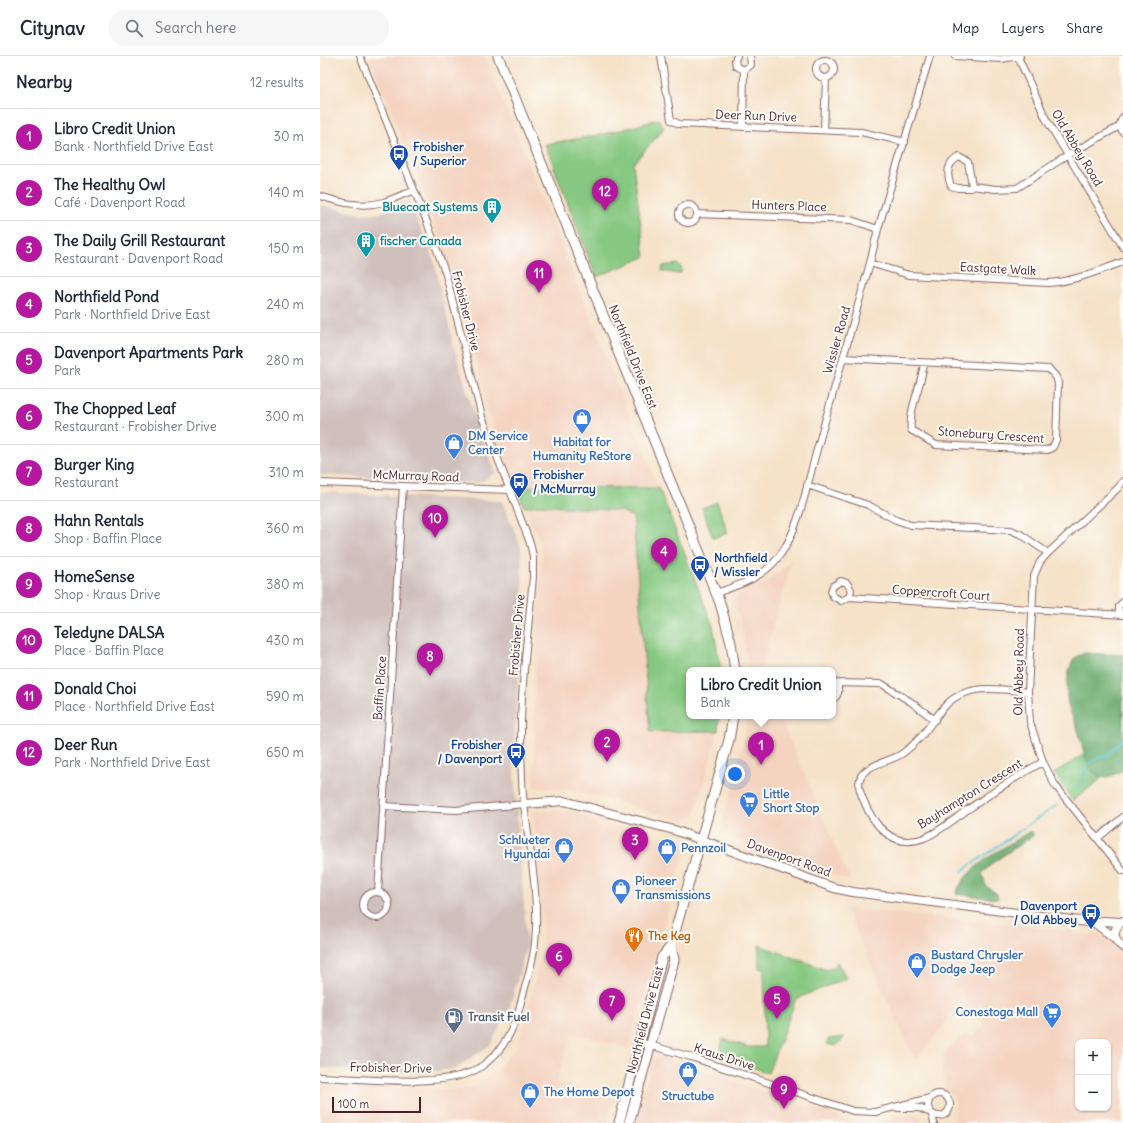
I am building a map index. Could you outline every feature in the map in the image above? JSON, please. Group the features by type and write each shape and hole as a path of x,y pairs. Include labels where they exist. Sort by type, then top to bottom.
{"main road":[{"name":"Northfield Drive East","path":"498,56 716,593 726,620 734,667"},
{"name":"Northfield Drive East","path":"619,1123 662,957 671,946 729,740 732,719"},
{"name":"Northfield Drive East","path":"629,1123 674,960 671,946"}],"street":[{"name":"Frobisher Drive","path":"320,1077 425,1081 462,1077 479,1068 496,1054 507,1041 517,1019 532,964 535,943 534,889 525,804 521,720 533,577 533,556 530,543 482,417 446,275 427,222 413,191 360,56"},
{"name":"Deer Run Drive","path":"662,56 671,120 679,124 862,132 905,142"},
{"path":"737,56 735,60 736,66 744,70"},
{"path":"744,70 751,65 750,56"},
{"name":"Wissler Road","path":"716,593 758,576 781,555 790,537 807,485 870,263 878,229 930,56"},
{"path":"955,56 1001,59 1019,57"},
{"name":"Old Abbey Road","path":"1019,57 1046,120 1123,246"},
{"path":"743,127 744,70"},
{"path":"824,130 826,78"},
{"path":"972,186 968,162 959,157 953,161 949,168 947,178 951,186 965,188 971,188 972,186 996,189 1017,188 1068,155 1121,129 1123,117"},
{"path":"320,196 354,206 386,202 413,191"},
{"name":"Hunters Place","path":"697,214 851,220 878,229"},
{"name":"Eastgate Walk","path":"870,263 909,275 1048,283 1078,278 1123,262"},
{"name":"Stonebury Crescent","path":"843,358 1049,370 1056,377 1058,383 1056,440 1053,447 1048,450 936,444 923,439 911,430 910,418 922,380 924,363"},
{"name":"Old Abbey Road","path":"1123,481 1118,488 1040,562 1034,576 1028,692 1030,722 1044,762 1055,785 1123,871"},
{"name":"McMurray Road","path":"320,483 510,490"},
{"path":"807,485 868,505 896,520 911,525 1011,530 1022,535 1048,553"},
{"name":"Baffin Place","path":"378,892 403,486"},
{"name":"Coppercroft Court","path":"848,597 1032,610 1121,614"},
{"path":"1121,614 1119,606 1123,602"},
{"path":"836,682 882,684 911,702 935,720"},
{"path":"836,684 839,692 836,696"},
{"name":"Bayhampton Crescent","path":"1028,692 988,689 973,690 960,695 948,704 914,745 898,757 872,767 861,777 859,784 860,791 866,806 878,827 889,836 903,841 924,838 1015,777 1044,762"},
{"name":"Davenport Road","path":"383,806 456,810 553,801 571,803 674,830 834,888 1095,923 1102,921 1122,922"},
{"path":"1098,838 1123,817"},
{"path":"378,892 386,897 390,906 383,917 375,918 365,912 363,902 370,894 378,892"},
{"path":"1116,939 1115,932 1122,922"},
{"name":"Davenport Road","path":"1095,923 1123,946"},
{"name":"Kraus Drive","path":"639,1042 732,1070 842,1109 871,1112 894,1108 930,1098"},
{"path":"934,1123 927,1105 930,1098 939,1094 947,1097 950,1105 942,1123"},
{"name":"Kraus Drive","path":"894,1108 920,1108 931,1114"},
{"path":"931,1114 939,1117 947,1114"}],"shaded area":[{"path":"369,56 485,56 659,488 529,487 518,491 487,409 468,321 423,190"},
{"path":"409,201 434,261 454,347 477,425 496,473 479,483 320,475 320,205 361,214 379,213"},
{"path":"320,492 502,501 521,547 523,599 513,761 527,946 508,1012 490,1045 456,1069 422,1073 320,1068"},
{"path":"539,505 621,511 633,517 650,732 718,731 695,815 684,821 578,791 555,788 534,788 535,673 542,554 539,539 524,507"},
{"path":"794,555 761,667 748,667 741,620 733,603 737,595 764,583 781,571"},
{"path":"747,719 781,719 850,881 719,833 736,774"},
{"path":"554,810 574,813 678,844 685,849 629,1048 572,1033 556,1082 614,1099 608,1123 320,1123 320,1085 468,1090 494,1072 518,1046 542,952 543,932 533,812"},
{"name":"Conestoga Mall","path":"846,909 1023,925 1111,937 1116,948 1123,949 1123,1123 955,1123 955,1097 946,1091 942,1068 944,1055 955,1042 966,1034 973,1036 986,1024 958,1007 915,1061"},
{"path":"658,1056 851,1121 880,1120 910,1115 921,1117 921,1123 635,1123 653,1061"}],"green space":[{"path":"658,119 664,128 633,164 645,257 596,277 545,144 616,131"},
{"path":"678,264 682,269 681,273 678,274 662,271 663,266"},
{"path":"529,487 659,488 713,626 720,667 686,667 686,719 719,719 718,731 650,732 633,517 621,511 539,505 524,507 518,491"},
{"path":"717,502 728,533 713,538 702,508"},
{"path":"1084,653 1123,655 1123,770 1106,777 1100,777 1089,767 1068,702 1067,683 1069,670 1075,658"},
{"path":"1086,753 1123,761 1073,801 1054,773"},
{"path":"1030,831 1034,835 995,861 982,873 986,886 997,894 998,899 956,894 961,884 977,866"},
{"path":"759,945 827,970 830,967 834,969 837,962 847,978 796,999 768,1073 719,1055 723,1039 748,1047 765,1047 764,968 759,968"},
{"path":"845,1037 836,1046 827,1044 828,1039"}],"waterway":[{"path":"1077,788 1090,763 1099,757 1107,756 1123,739"},
{"path":"962,871 1057,805"}],"place":[{"name":"Frobisher / Superior","path":"399,171"},
{"name":"Deer Run","path":"605,211"},
{"name":"Bluecoat Systems","path":"492,224"},
{"name":"fischer Canada","path":"366,258"},
{"name":"Donald Choi","path":"539,293"},
{"name":"Habitat for Humanity ReStore","path":"582,435"},
{"name":"DM Service Center","path":"454,460"},
{"name":"Frobisher / McMurray","path":"519,499"},
{"name":"Teledyne DALSA","path":"435,538"},
{"name":"Northfield Pond","path":"664,571"},
{"name":"Northfield / Wissler","path":"700,582"},
{"name":"Hahn Rentals","path":"430,676"},
{"name":"The Healthy Owl","path":"607,762"},
{"name":"Libro Credit Union","path":"761,765"},
{"name":"Frobisher / Davenport","path":"516,769"},
{"name":"Little Short Stop","path":"749,818"},
{"name":"The Daily Grill Restaurant","path":"635,860"},
{"name":"Schlueter Hyundai","path":"564,864"},
{"name":"Pennzoil","path":"667,865"},
{"name":"Pioneer Transmissions","path":"621,905"},
{"name":"Davenport / Old Abbey","path":"1091,930"},
{"name":"The Keg","path":"634,953"},
{"name":"The Chopped Leaf","path":"559,976"},
{"name":"Bustard Chrysler Dodge Jeep","path":"917,979"},
{"name":"Davenport Apartments Park","path":"777,1019"},
{"name":"Burger King","path":"612,1021"},
{"name":"Conestoga Mall","path":"1052,1029"},
{"name":"Transit Fuel","path":"454,1034"},
{"name":"Structube","path":"688,1088"},
{"name":"The Home Depot","path":"530,1109"},
{"name":"HomeSense","path":"784,1109"}]}
